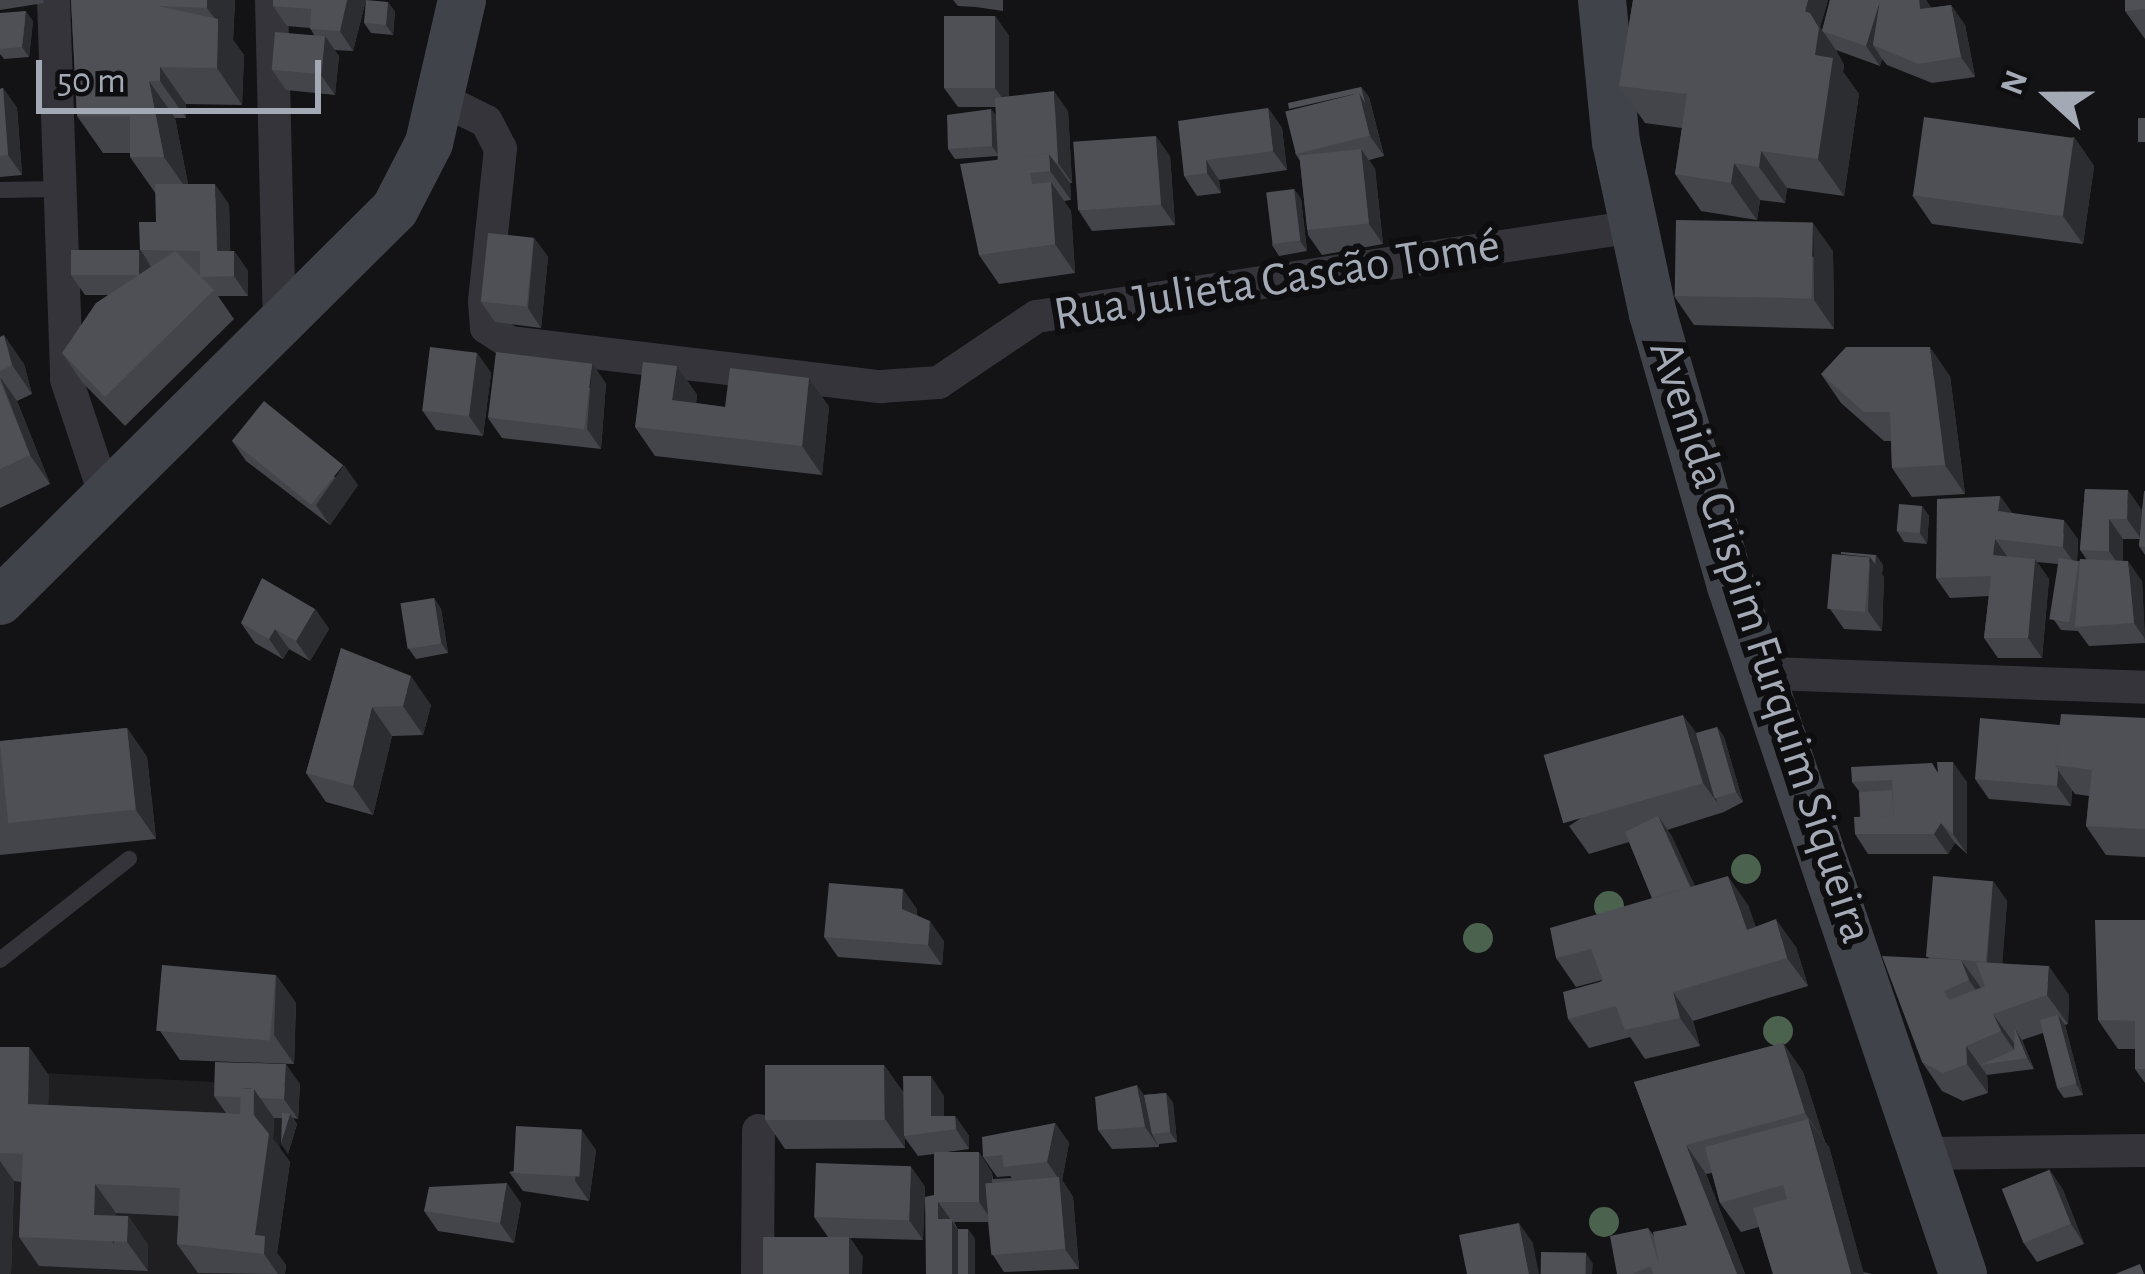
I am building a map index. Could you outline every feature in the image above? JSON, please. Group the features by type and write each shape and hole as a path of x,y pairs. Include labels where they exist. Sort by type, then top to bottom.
{"main road":[{"path":"0,602 279,318 395,208 442,99 462,0"},
{"name":"Avenida Crispim Furquim Siqueira","path":"1602,0 1634,226 1732,586 1768,673 1928,1154 1963,1274"}],"street":[{"path":"53,0 66,380 104,493"},
{"path":"271,0 279,318"},
{"name":"Rua Julieta Cascão Tomé","path":"442,99 486,122 500,148 484,300 486,327 509,342 880,386 938,382 1036,316 1634,226"},
{"path":"1768,673 2145,687"},
{"path":"757,1274 758,1130"},
{"path":"1928,1154 2145,1150"}],"lane":[{"path":"0,190 57,189"},
{"path":"0,960 129,859"}],"shaded area":[{"path":"5,1071 284,1086 274,1274 0,1274"}],"building":[{"path":"71,0 207,0 207,8 158,6 218,19 217,68 160,67 160,81 149,81 164,157 130,157 130,116 77,116"},
{"path":"273,0 347,0 340,31 310,29 311,9 273,6"},
{"path":"366,0 388,2 386,25 364,23"},
{"path":"1633,0 1772,0 1810,13 1819,28 1815,55 1833,58 1818,159 1761,151 1759,167 1734,163 1731,183 1675,174 1687,94 1619,86"},
{"path":"1772,0 1808,0 1805,12"},
{"path":"1830,0 1919,0 1920,9 1951,5 1961,57 1918,64 1873,45 1880,1 1866,46 1822,31"},
{"path":"2125,0 2145,0 2145,9 2125,11"},
{"path":"26,11 22,47 0,49 0,13"},
{"path":"944,16 995,16 995,88 944,88"},
{"path":"275,32 325,36 321,74 272,70"},
{"path":"1361,87 1365,103 1359,93 1289,109 1288,103"},
{"path":"0,89 8,155 0,156"},
{"path":"1054,91 1058,163 1049,154 998,160 995,98"},
{"path":"1359,93 1370,136 1296,154 1285,111"},
{"path":"1268,108 1273,151 1206,160 1207,173 1184,176 1178,121"},
{"path":"991,109 992,146 948,149 947,115"},
{"path":"1924,117 2074,138 2063,216 1913,195"},
{"path":"2138,118 2145,118 2145,142 2138,142"},
{"path":"1156,136 1161,205 1078,211 1073,142"},
{"path":"1361,149 1369,224 1307,230 1299,155"},
{"path":"1049,154 1050,171 1030,173 1032,184 1051,182 1055,244 979,255 960,164"},
{"path":"155,184 215,184 217,251 234,251 234,276 200,277 200,251 140,250 139,222 156,222"},
{"path":"1294,189 1300,241 1273,244 1266,192"},
{"path":"1676,220 1813,222 1812,298 1675,296"},
{"path":"488,233 534,238 527,306 481,302"},
{"path":"71,250 139,250 139,275 71,275"},
{"path":"175,251 214,290 105,397 62,353 96,303"},
{"path":"4,335 12,365 0,371 0,337"},
{"path":"430,347 477,353 469,416 422,411"},
{"path":"1846,347 1930,347 1945,465 1892,468 1890,412 1864,412 1821,374"},
{"path":"496,352 592,364 584,429 488,418"},
{"path":"643,362 677,366 672,400 725,407 730,368 809,378 802,446 635,427"},
{"path":"0,381 30,455 0,469"},
{"path":"264,401 343,465 311,505 232,441"},
{"path":"2085,489 2128,490 2127,519 2109,519 2109,551 2080,550"},
{"path":"2145,491 2145,547 2139,546"},
{"path":"2000,496 1998,511 2064,520 2063,547 1995,539 1993,555 2035,559 2028,638 1984,638 1991,576 1936,578 1937,499"},
{"path":"1899,504 1922,506 1920,533 1897,531"},
{"path":"1841,552 1876,555 1875,564 1870,557"},
{"path":"1832,554 1870,557 1865,612 1827,609"},
{"path":"2059,558 2079,561 2069,622 2049,619"},
{"path":"2080,559 2128,561 2134,623 2075,627"},
{"path":"262,578 315,609 296,641 275,629 269,639 241,623"},
{"path":"434,598 441,643 408,649 400,603"},
{"path":"341,648 411,676 403,706 372,707 353,786 306,773"},
{"path":"2061,714 2145,718 2145,829 2086,826 2092,770 2055,765"},
{"path":"1683,715 1703,783 1563,823 1544,755"},
{"path":"1980,718 2060,725 2057,786 1975,779"},
{"path":"1717,727 1736,792 1715,798 1696,733"},
{"path":"127,728 136,810 8,823 0,741"},
{"path":"1937,762 1953,762 1953,834 1941,823 1934,834 1855,834 1854,817 1894,816 1892,780 1852,782 1851,767 1932,763 1938,773"},
{"path":"1892,790 1894,816 1861,818 1859,792"},
{"path":"1658,816 1690,887 1652,898 1625,832"},
{"path":"1728,876 1747,930 1776,919 1787,958 1673,992 1680,1018 1625,1030 1616,1006 1568,1019 1563,992 1603,981 1591,949 1556,958 1550,928"},
{"path":"1933,876 1993,881 1986,962 1926,957"},
{"path":"829,883 903,889 902,909 930,921 928,945 824,937"},
{"path":"2095,920 2145,920 2145,1069 2135,1069 2135,1021 2098,1020"},
{"path":"1882,956 1961,960 1969,980 1944,991 1949,1000 1985,986 1976,962 2049,966 2047,995 1993,1014 2001,1031 1966,1046 1967,1064 1943,1073 1922,1062"},
{"path":"162,965 276,975 270,1041 156,1031"},
{"path":"2058,1015 2076,1084 2058,1088 2040,1020"},
{"path":"2015,1029 2027,1058 1980,1065 2014,1050"},
{"path":"1783,1043 1805,1113 1686,1145 1737,1274 1653,1274 1651,1266 1617,1274 1610,1236 1648,1228 1659,1264 1653,1232 1687,1225 1634,1082"},
{"path":"0,1047 29,1047 28,1104 240,1114 241,1088 254,1089 253,1114 269,1134 255,1235 265,1236 264,1254 177,1244 180,1188 95,1184 94,1215 128,1216 127,1242 19,1237 23,1154 0,1153"},
{"path":"215,1062 286,1064 284,1099 260,1098 254,1089 241,1088 241,1097 214,1096"},
{"path":"765,1065 884,1065 884,1120 765,1120"},
{"path":"903,1076 931,1076 931,1116 955,1116 956,1129 904,1136"},
{"path":"1137,1085 1145,1127 1098,1130 1095,1097"},
{"path":"1166,1093 1170,1132 1152,1134 1144,1095"},
{"path":"282,1113 290,1114 281,1144"},
{"path":"1808,1119 1851,1274 1773,1274 1753,1208 1787,1199 1783,1185 1720,1203 1705,1147"},
{"path":"1055,1123 1047,1162 1004,1167 1002,1155 983,1157 982,1137"},
{"path":"516,1126 582,1129 579,1176 514,1173"},
{"path":"934,1152 979,1152 979,1202 938,1202 938,1219 952,1219 952,1274 926,1274 925,1197 934,1195"},
{"path":"816,1163 911,1166 909,1220 814,1217"},
{"path":"2049,1170 2071,1224 2023,1243 2002,1189"},
{"path":"1059,1177 1065,1249 992,1255 985,1183"},
{"path":"507,1183 500,1223 424,1211 429,1187"},
{"path":"1519,1223 1529,1274 1467,1274 1459,1235"},
{"path":"958,1229 968,1229 968,1274 958,1274"},
{"path":"763,1237 849,1237 849,1274 763,1274"},
{"path":"1541,1252 1586,1253 1586,1274 1541,1274"},
{"path":"2140,1264 2144,1274 2115,1274"}]}
